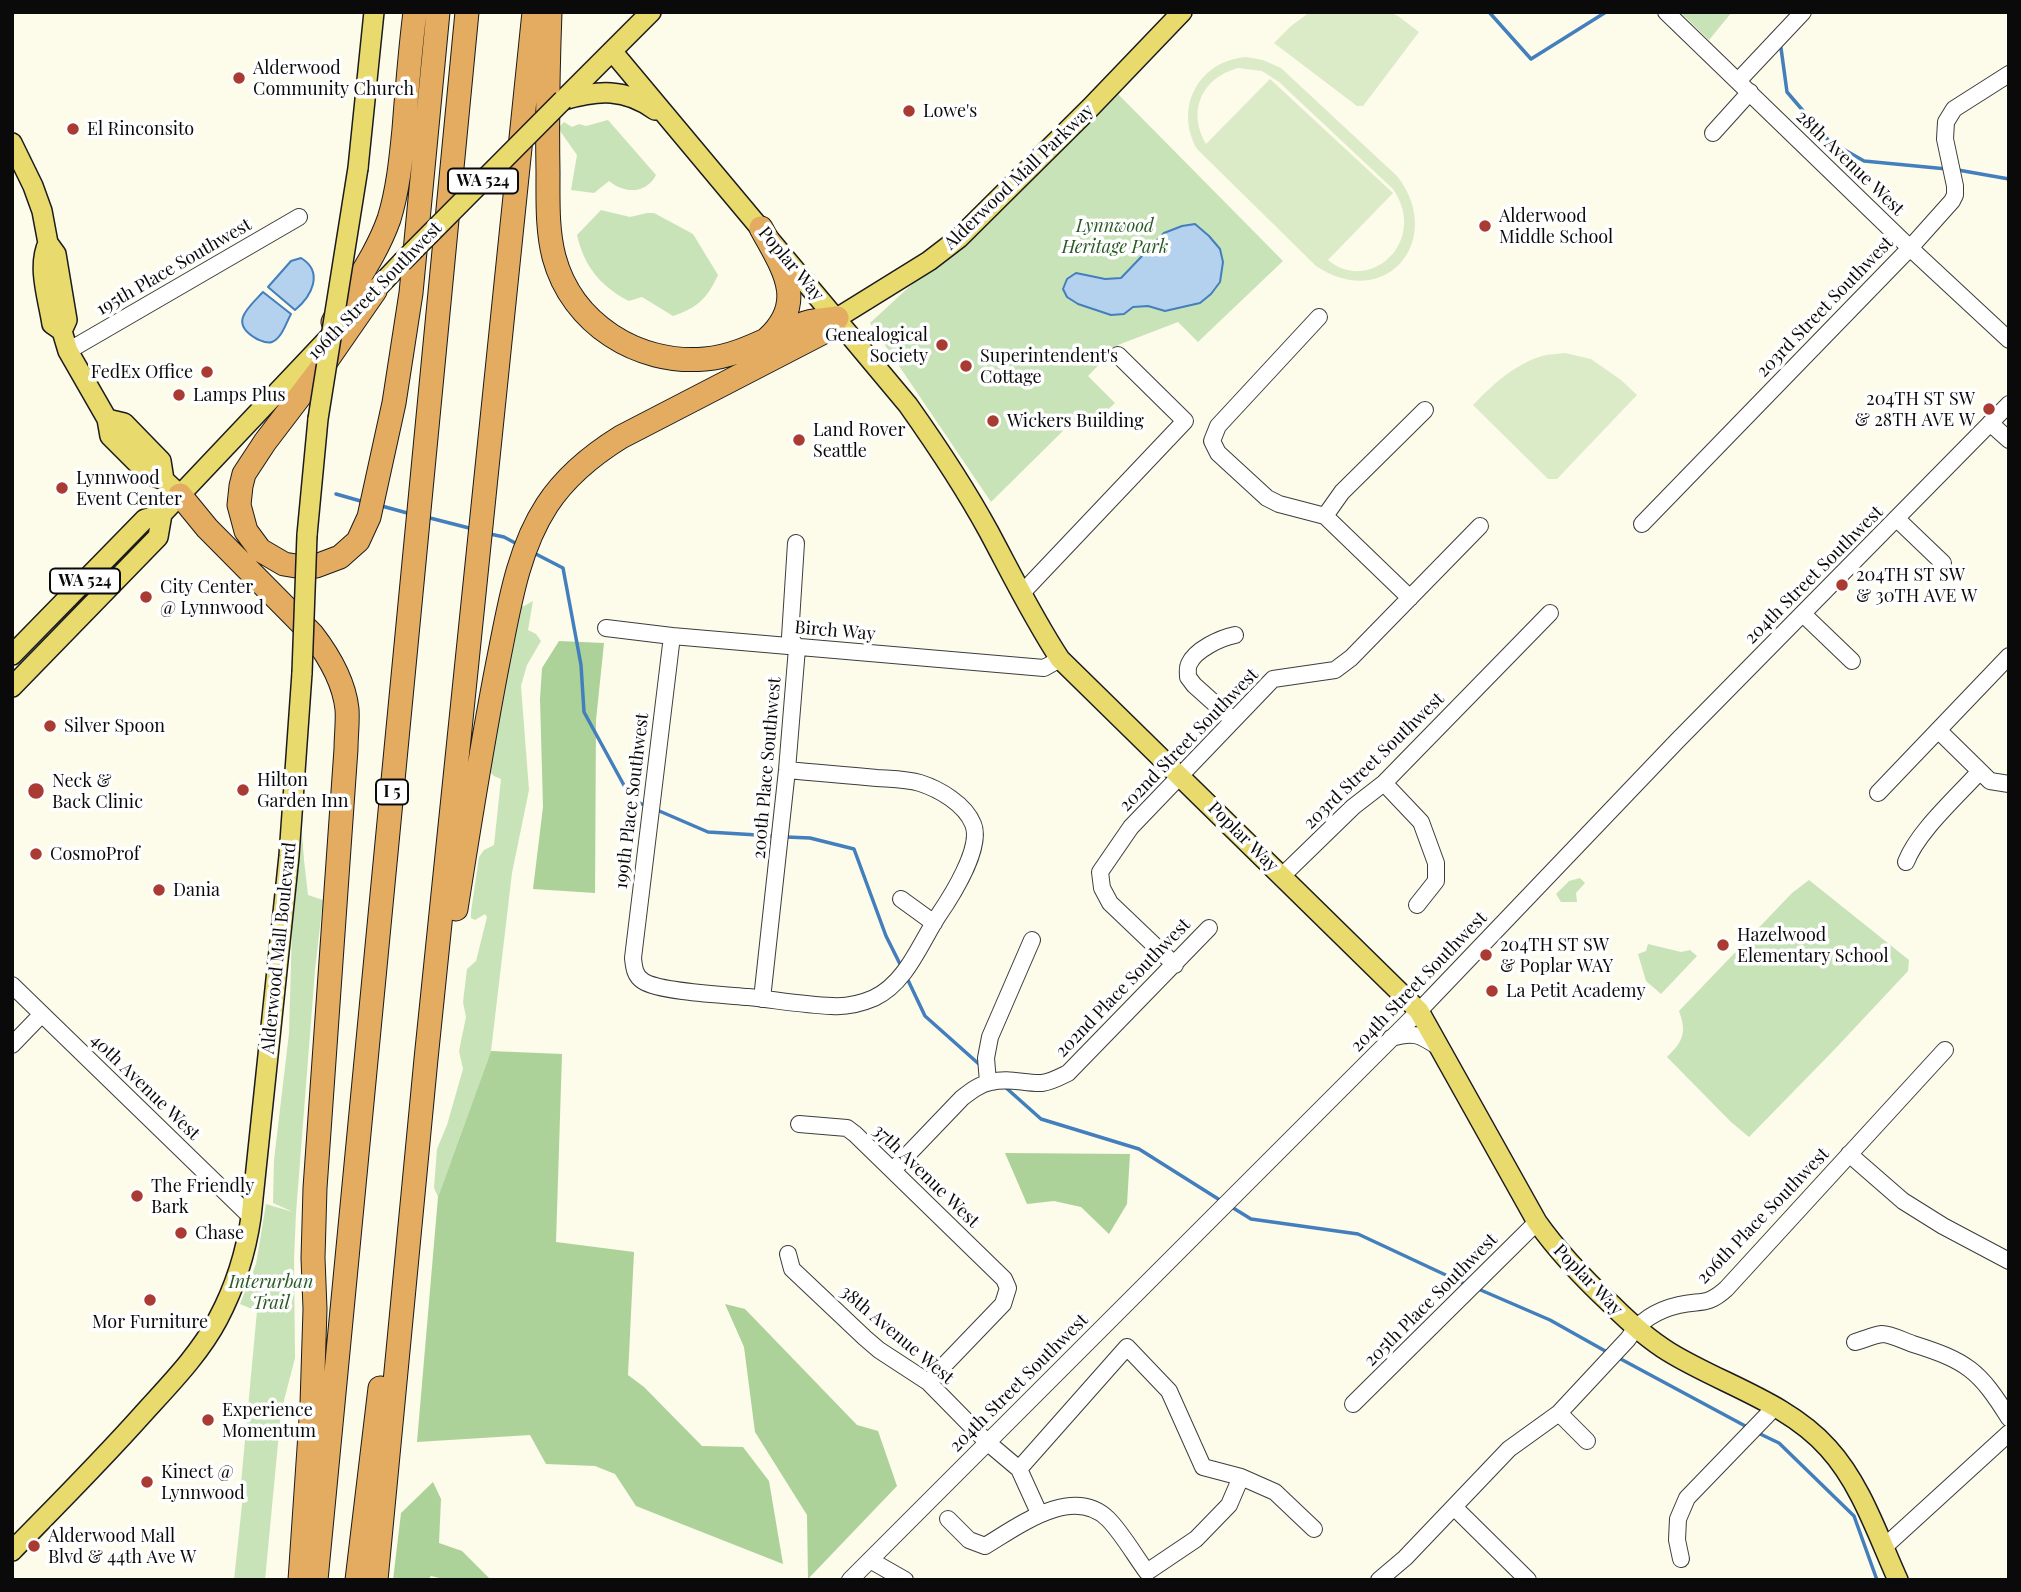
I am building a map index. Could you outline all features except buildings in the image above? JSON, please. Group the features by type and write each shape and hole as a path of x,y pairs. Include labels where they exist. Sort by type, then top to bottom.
{"highway":[{"path":"315,351 367,266 389,218 400,167 415,12"},
{"path":"375,291 323,366 265,442 244,474 240,486 239,505 246,531 260,550 284,564 316,566 340,557 358,541 369,517 394,403 411,293 438,12"},
{"name":"I 5","path":"313,1578 467,12"},
{"path":"376,1580 426,1059 534,12"},
{"path":"550,12 546,89 550,232 555,258 569,291 589,318 604,331 630,346 660,357 682,360 734,354 808,322 837,318"},
{"path":"761,228 790,293 785,320 766,340"},
{"path":"357,1580 377,1408 426,1059 455,916 485,727 512,592 532,531 547,504 565,481 599,451 822,333 837,318"},
{"path":"172,487 207,528 325,650 335,669 347,710 315,1188 313,1578"}],"main road":[{"name":"Alderwood Mall Boulevard","path":"12,1551 166,1389 206,1339 219,1317 246,1249 288,869 302,673 307,535 318,419 358,168 374,12"},
{"name":"196th Street Southwest","path":"12,687 158,537 162,514 172,487 315,351 651,12"},
{"name":"Alderwood Mall Parkway","path":"837,318 929,261 959,237 1090,108 1182,12"},
{"name":"Poplar Way","path":"612,51 908,405 947,459 1060,659 1419,1011 1536,1222 1555,1248 1636,1328 1668,1352 1774,1408 1813,1434 1839,1461 1855,1488 1898,1580"},
{"path":"564,100 586,93 605,92 630,96 645,102 668,119"},
{"path":"12,143 42,211 48,243 42,256 52,324 62,331 68,351 107,419 110,436 148,474 172,487"},
{"name":"196th Street Southwest","path":"12,655 145,519 162,514"}],"street":[{"name":"28th Avenue West","path":"1666,12 2009,340"},
{"path":"1713,133 1744,87 1802,12"},
{"name":"203rd Street Southwest","path":"1642,524 1910,248 1952,201 1955,187 1945,139 1946,122 1954,109 2009,74"},
{"name":"195th Place Southwest","path":"68,351 299,217"},
{"path":"1319,317 1218,426 1212,441 1218,453 1268,498 1279,504 1325,516 1410,598"},
{"path":"1021,594 1185,421 1118,355"},
{"name":"204th Street Southwest","path":"850,1580 1419,1011 1677,741 2009,404"},
{"path":"1325,516 1342,492 1425,410"},
{"path":"1990,424 2009,440"},
{"path":"1897,519 1943,563"},
{"name":"202nd Street Southwest","path":"1175,965 1110,903 1102,888 1100,872 1131,827 1273,679 1335,670 1352,658 1480,526"},
{"name":"200th Place Southwest","path":"762,999 787,770 797,648 790,637 796,542"},
{"name":"203rd Street Southwest","path":"1282,876 1353,807 1384,783 1550,613"},
{"path":"1803,614 1852,661"},
{"name":"Birch Way","path":"606,628 797,648 1044,668 1060,659"},
{"path":"1233,720 1188,677 1189,664 1211,643 1235,635"},
{"name":"199th Place Southwest","path":"672,636 633,958 634,971 638,978 646,983 762,999"},
{"path":"1878,793 2009,656"},
{"path":"1938,730 1990,781 2009,784"},
{"path":"762,999 833,1006 855,1005 888,990 900,977 955,892 970,859 974,840 974,825 960,806 948,796 917,782 787,770"},
{"path":"1906,862 1924,832 1980,771"},
{"path":"1384,783 1421,822 1436,863 1436,881 1417,905"},
{"path":"974,825 990,819"},
{"path":"901,899 934,923"},
{"name":"202nd Place Southwest","path":"988,1082 1001,1080 1042,1083 1068,1073 1209,928"},
{"path":"893,1170 962,1098 988,1082 986,1058 990,1037 1032,940"},
{"name":"40th Avenue West","path":"12,985 251,1217"},
{"path":"12,1045 42,1014"},
{"path":"1391,1038 1416,1034 1440,1048"},
{"name":"206th Place Southwest","path":"1379,1580 1405,1558 1509,1449 1559,1413 1647,1317 1680,1304 1709,1301 1726,1289 1945,1050"},
{"name":"37th Avenue West","path":"799,1124 847,1128 1004,1279 1008,1288 1006,1297 996,1312 928,1382"},
{"path":"1849,1154 1903,1201 2009,1261"},
{"name":"205th Place Southwest","path":"1353,1405 1536,1222"},
{"name":"38th Avenue West","path":"788,1254 792,1269 865,1338 928,1382 987,1442 1019,1469"},
{"path":"1856,1342 1883,1334 1958,1360 1972,1370 1993,1393 2009,1418"},
{"path":"1039,1513 1019,1469 1127,1348 1170,1391 1203,1467 1241,1477 1275,1492 1314,1529"},
{"path":"1681,1559 1677,1540 1678,1520 1687,1498 1774,1408"},
{"path":"1559,1413 1587,1441"},
{"path":"1883,1548 2009,1433"},
{"path":"948,1519 969,1540 985,1546 1039,1513 1066,1506 1091,1508 1108,1518 1147,1572 1196,1539 1229,1506 1241,1477"},
{"path":"1454,1507 1528,1580"},
{"path":"870,1560 905,1580"}],"green space":[{"path":"1310,12 1389,12 1419,32 1363,106 1357,106 1274,43"},
{"path":"1680,12 1732,12 1709,40"},
{"path":"1246,57 1263,60 1281,68 1397,176 1410,200 1415,223 1412,244 1402,262 1386,275 1366,280 1342,278 1316,266 1197,149 1188,118 1195,89 1203,77 1229,60","holes":["1238,68 1262,71 1279,82 1393,189 1402,208 1404,227 1399,244 1390,257 1377,267 1361,271 1344,269 1328,260 1393,193 1270,79 1206,144 1200,132 1198,109 1207,88 1225,73"]},
{"name":"Lynnwood Heritage Park","path":"1118,94 1283,261 1198,342 1178,322 1118,345 1088,376 1115,403 1086,430 1074,420 991,502 870,323"},
{"path":"608,120 656,175 641,189 628,190 609,181 594,193 571,190 577,155 558,128 564,122 572,127"},
{"path":"601,210 630,217 654,213 693,234 718,275 710,290 695,306 673,316 642,297 629,301 610,289 589,266 577,235"},
{"path":"1565,353 1591,359 1637,395 1557,479 1548,479 1473,405 1496,383 1522,364 1542,356"},
{"path":"533,601 528,630 536,634 541,641 527,665 521,686 529,790 512,873 491,1051 438,1197 434,1188 437,1149 463,1069 459,1051 466,1017 463,1002 467,969 476,961 487,917 485,914 475,920 471,918 471,912 479,857 484,850 494,845 501,779 489,771 517,607"},
{"path":"559,641 604,643 596,720 595,893 533,889 543,807 540,699 542,668"},
{"name":"Interurban Trail","path":"302,833 308,895 323,900 296,1213 295,1358 281,1412 265,1580 234,1580 257,1311 240,1304 256,1264 266,1204 293,1212 273,1203 274,1160 289,1033 292,929"},
{"path":"1580,878 1585,883 1576,893 1577,902 1561,902 1556,894 1569,881"},
{"path":"1809,880 1909,960 1908,971 1749,1137 1667,1057 1682,1036 1683,1025 1679,1011 1792,893"},
{"path":"1648,944 1681,952 1690,950 1697,956 1661,994 1646,981 1638,954 1646,951"},
{"path":"491,1051 562,1054 556,1242 634,1252 628,1375 644,1387 702,1446 743,1447 769,1481 783,1564 636,1506 615,1474 595,1466 546,1464 530,1435 417,1442 438,1197"},
{"path":"1005,1153 1130,1154 1127,1204 1109,1234 1081,1207 1054,1201 1027,1204"},
{"path":"725,1304 745,1309 857,1425 878,1431 897,1486 808,1579 807,1515 755,1432 744,1347"},
{"path":"433,1482 441,1499 439,1543 462,1551 491,1580 447,1580 431,1576 428,1580 393,1580 401,1513"}],"water":[{"path":"1195,224 1220,249 1223,262 1220,282 1200,303 1165,311 1148,306 1133,307 1124,314 1111,315 1078,304 1067,297 1063,289 1067,279 1076,273 1105,279 1121,278 1164,233"},
{"path":"301,258 308,264 314,277 306,298 295,310 268,287 291,261"},
{"path":"263,292 291,314 281,334 270,343 248,333 242,321 247,310"}],"waterway":[{"path":"1489,12 1531,59 1606,12"},
{"path":"1781,48 1787,92 1829,141 1864,161 1947,169"},
{"path":"1958,170 2009,179"},
{"path":"336,494 364,502"},
{"path":"378,505 411,514"},
{"path":"426,517 473,529"},
{"path":"490,534 504,537 519,545"},
{"path":"532,552 563,568 581,665 584,712 632,800 647,806"},
{"path":"657,810 708,832 774,836"},
{"path":"786,837 810,838 854,849 886,936 901,966"},
{"path":"906,976 925,1016 980,1065"},
{"path":"1004,1086 1041,1119 1139,1149 1223,1202"},
{"path":"1230,1206 1251,1219 1358,1234 1465,1284"},
{"path":"1476,1288 1550,1320 1607,1352"},
{"path":"1617,1357 1749,1428"},
{"path":"1756,1432 1779,1443 1854,1516 1877,1580"}],"place":[{"name":"Alderwood Community Church","path":"239,78"},
{"name":"Lowe's","path":"909,111"},
{"name":"El Rinconsito","path":"73,129"},
{"name":"Alderwood Middle School","path":"1485,226"},
{"name":"Genealogical Society","path":"942,345"},
{"name":"Superintendent's Cottage","path":"966,366"},
{"name":"FedEx Office","path":"207,372"},
{"name":"Lamps Plus","path":"179,395"},
{"name":"204TH ST SW & 28TH AVE W","path":"1989,409"},
{"name":"Wickers Building","path":"993,421"},
{"name":"Land Rover Seattle","path":"799,440"},
{"name":"Lynnwood Event Center","path":"62,488"},
{"name":"204TH ST SW & 30TH AVE W","path":"1842,585"},
{"name":"City Center @ Lynnwood","path":"146,597"},
{"name":"Silver Spoon","path":"50,726"},
{"name":"Hilton Garden Inn","path":"243,790"},
{"name":"Neck & Back Clinic","path":"36,791"},
{"name":"CosmoProf","path":"36,854"},
{"name":"Dania","path":"159,890"},
{"name":"Hazelwood Elementary School","path":"1723,945"},
{"name":"204TH ST SW & Poplar WAY","path":"1486,955"},
{"name":"La Petit Academy","path":"1492,991"},
{"name":"The Friendly Bark","path":"137,1196"},
{"name":"Chase","path":"181,1233"},
{"name":"Mor Furniture","path":"150,1300"},
{"name":"Experience Momentum","path":"208,1420"},
{"name":"Kinect @ Lynnwood","path":"147,1482"},
{"name":"Alderwood Mall Blvd & 44th Ave W","path":"34,1546"}]}
